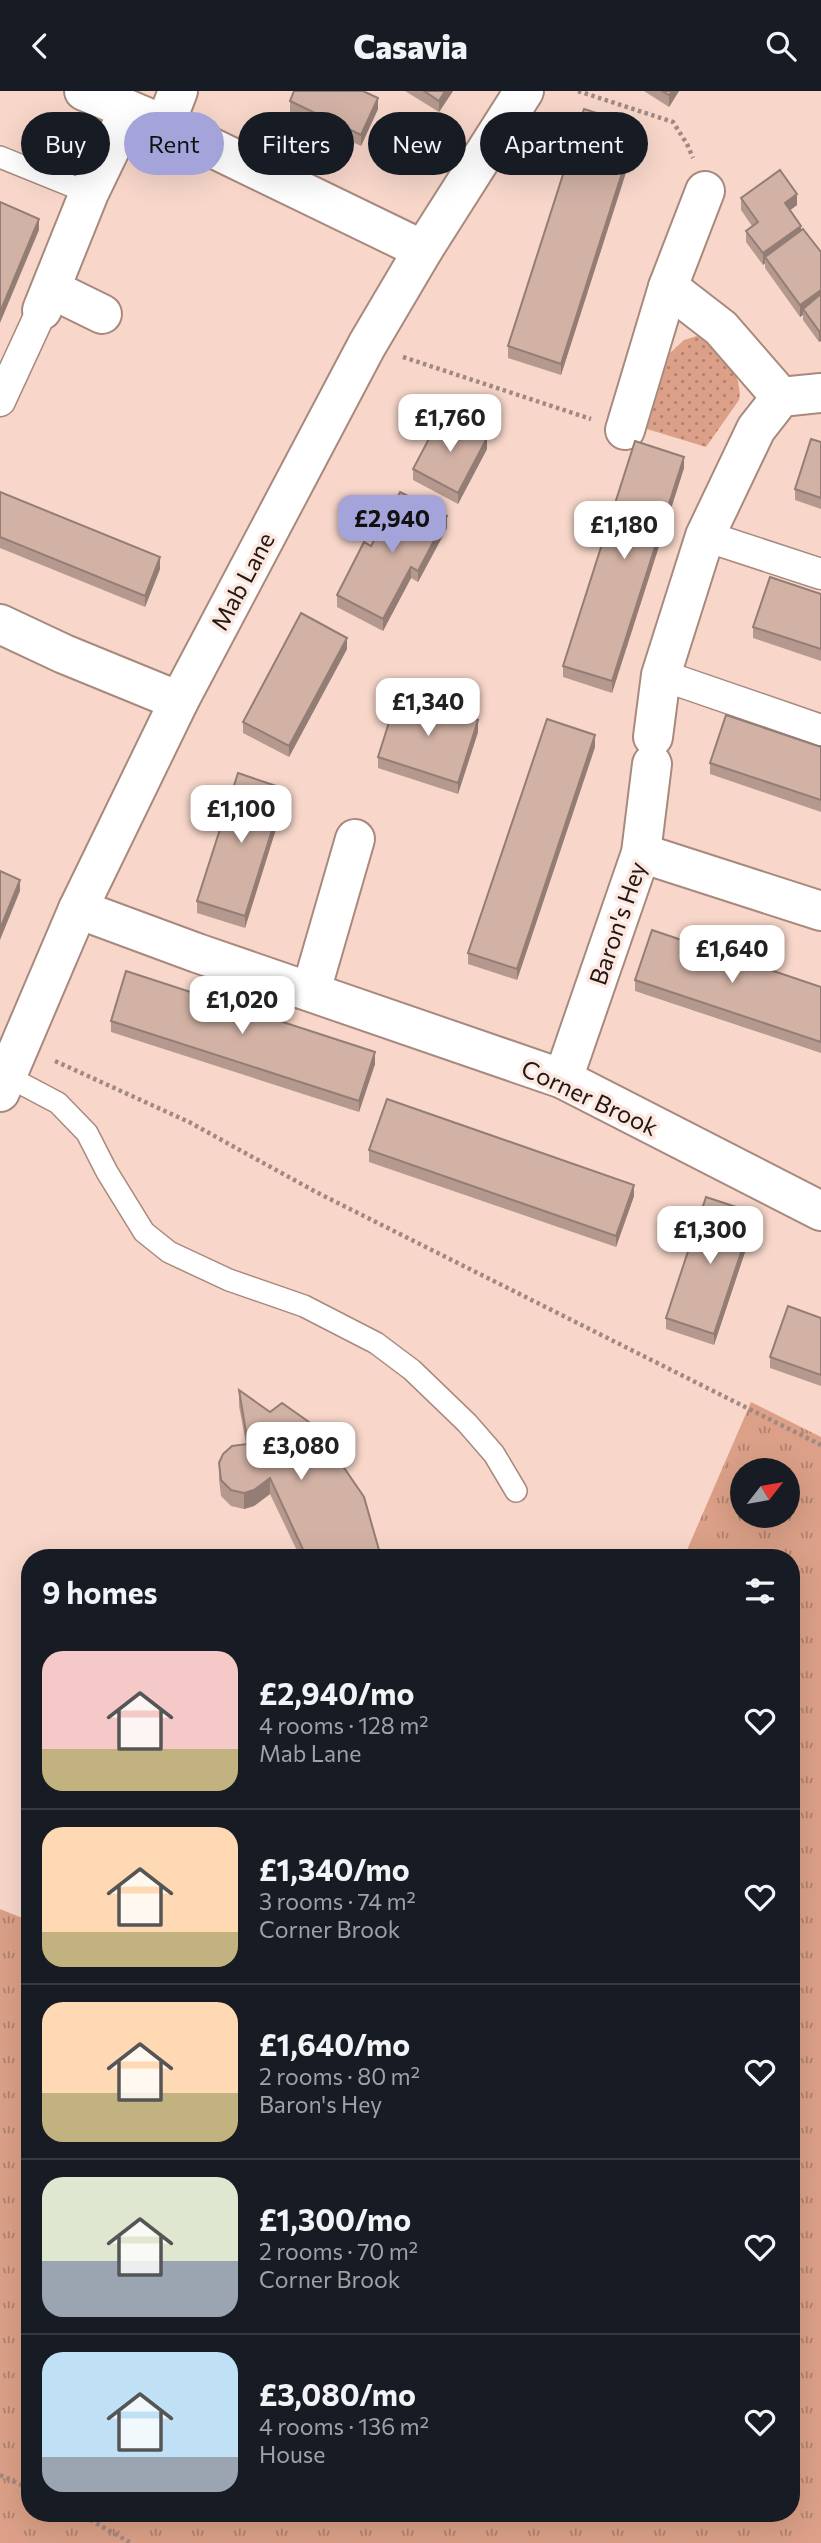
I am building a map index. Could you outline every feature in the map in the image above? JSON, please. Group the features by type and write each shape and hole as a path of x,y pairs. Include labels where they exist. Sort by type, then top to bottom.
{"street":[{"path":"84,91 129,110 172,108 423,250"},
{"name":"Mab Lane","path":"9,1071 78,909 179,701 367,345 423,250 524,91"},
{"path":"0,401 46,300 89,193 129,110"},
{"path":"625,430 668,287 705,191"},
{"path":"668,287 722,328 781,397 821,393"},
{"path":"46,300 102,314"},
{"name":"Baron's Hey","path":"563,1079 641,853 661,675 705,536 756,429 781,397"},
{"path":"705,536 821,575"},
{"path":"0,624 64,654 179,701"},
{"path":"661,675 821,730"},
{"path":"311,991 355,839"},
{"path":"641,853 821,911"},
{"name":"Corner Brook","path":"78,909 197,953 563,1079 821,1211"}],"lane":[{"path":"0,157 89,193"},
{"path":"9,1071 58,1103 87,1133 107,1172 144,1232 169,1252 229,1280 304,1305 376,1343 411,1370 467,1423 494,1454 516,1491"}],"path":[{"path":"578,91 673,122 687,144 705,191"},
{"path":"367,345 625,430"},
{"path":"9,1071 188,1122 306,1187 821,1445"},
{"path":"0,2475 21,2485"},
{"path":"94,2522 131,2543"}],"green space":[{"path":"697,336 708,338 720,348 736,375 740,393 739,400 706,447 647,429 670,353 684,340"},
{"path":"751,1402 821,1437 821,2543 0,2543 0,1909 21,1917 21,2522 800,2522 800,1549 687,1549"}],"building":[{"path":"294,91 363,91 378,98 372,112 368,112 368,120 361,135 354,132 354,112 313,112 290,101"},
{"path":"424,91 445,91 439,101"},
{"path":"780,170 797,194 785,203 801,226 763,253 746,231 758,222 741,198"},
{"path":"563,175 621,175 561,364 508,346"},
{"path":"0,202 39,219 0,312"},
{"path":"803,229 821,252 821,290 800,305 765,257"},
{"path":"821,294 821,330 819,331 803,309"},
{"path":"442,414 487,438 458,493 413,469"},
{"path":"811,439 821,442 821,498 795,489"},
{"path":"635,441 684,457 612,681 563,666"},
{"path":"0,492 160,557 145,596 0,537"},
{"path":"400,492 447,516 418,571 411,567 383,619 337,595 364,542 371,546"},
{"path":"770,577 821,594 821,649 753,627"},
{"path":"301,613 347,638 289,746 243,722"},
{"path":"398,694 478,720 458,783 378,757"},
{"path":"726,715 821,747 821,800 710,763"},
{"path":"547,719 595,735 517,969 468,953"},
{"path":"238,773 285,789 245,916 197,901"},
{"path":"0,871 20,880 0,929"},
{"path":"652,930 821,987 821,1042 635,980"},
{"path":"126,971 375,1052 359,1101 111,1021"},
{"path":"387,1099 634,1185 616,1236 369,1150"},
{"path":"706,1197 754,1213 714,1334 666,1318"},
{"path":"788,1306 821,1318 821,1375 770,1357"},
{"path":"239,1390 270,1412 282,1403 316,1427 364,1497 379,1549 302,1549 270,1478 254,1490 244,1493 231,1490 221,1480 219,1463 223,1454 232,1446 248,1444"}]}
